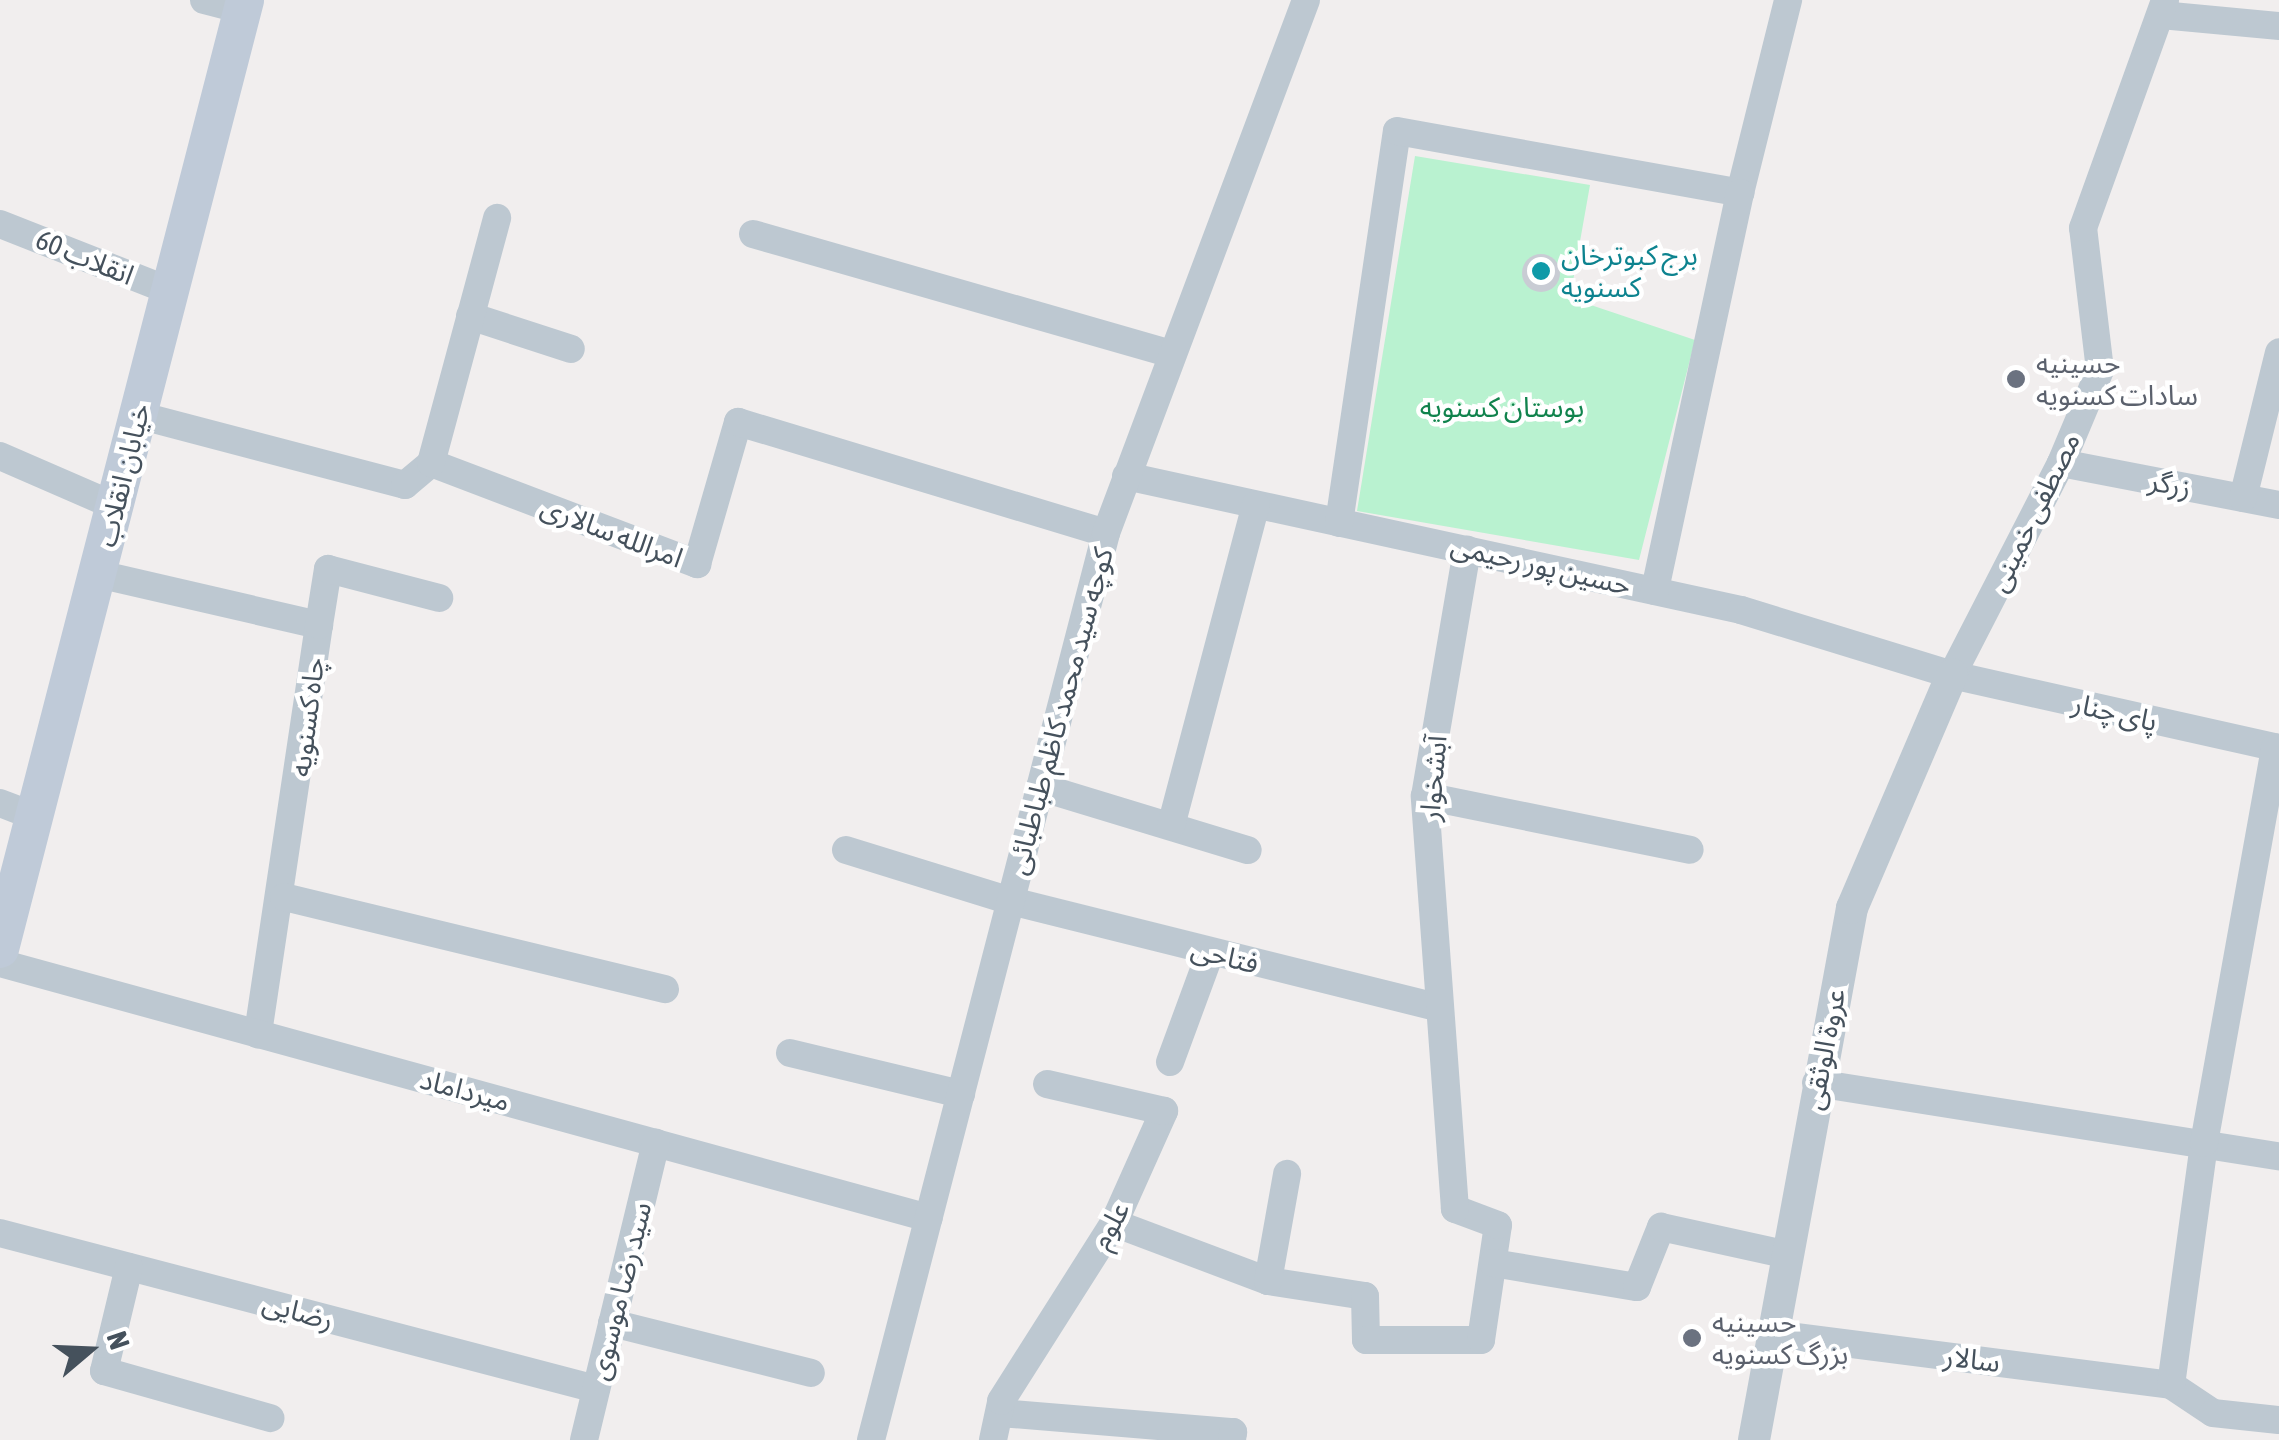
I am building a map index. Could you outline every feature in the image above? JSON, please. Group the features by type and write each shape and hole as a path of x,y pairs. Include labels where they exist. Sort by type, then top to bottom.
{"main road":[{"name":"خیابان انقلاب","path":"0,949 17,810 98,574 244,5"}],"street":[{"path":"204,0 244,5"},
{"name":"کوچه سید محمد کاظم طباطبائی","path":"871,1440 1106,533 1306,0"},
{"path":"1654,591 1740,193 1788,0"},
{"path":"2163,8 2279,26"},
{"name":"مصطفی خمینی","path":"1952,675 2061,463 2100,370 2083,228 2163,8"},
{"path":"1339,522 1396,131 1740,193"},
{"path":"138,415 405,485 430,462 497,218"},
{"name":"انقلاب 60","path":"0,224 170,291"},
{"path":"753,234 1171,354"},
{"path":"470,316 571,349"},
{"path":"2242,498 2279,352"},
{"name":"امرالله سالاری","path":"430,462 697,564 738,422 1106,533"},
{"path":"0,456 115,506"},
{"name":"زرگر","path":"2061,463 2279,505"},
{"name":"حسین پور رحیمی","path":"1126,476 1741,610 1952,675"},
{"path":"1171,826 1256,504"},
{"name":"آبشخوار","path":"1467,550 1425,796 1454,1209 1498,1225 1492,1263"},
{"path":"319,625 328,569 439,598"},
{"name":"چاه کسنویه","path":"98,574 319,625 284,897 258,1034"},
{"name":"پای چنار","path":"1952,675 2277,748"},
{"name":"عروة الوثقی","path":"1754,1440 1816,1083 1852,908 1952,675"},
{"path":"2277,748 2204,1143 2171,1385 2211,1426 2279,1420"},
{"path":"1040,787 1248,850"},
{"path":"1425,796 1690,850"},
{"name":"فتاحی","path":"846,850 1011,901 1440,1008"},
{"path":"284,897 665,990"},
{"path":"1170,1062 1210,953"},
{"name":"میرداماد","path":"0,963 929,1218"},
{"path":"790,1053 962,1094"},
{"path":"1816,1083 2279,1156"},
{"name":"علوم","path":"997,1427 1001,1401 1114,1223 1164,1111 1047,1084"},
{"name":"سید رضا موسوی","path":"584,1440 656,1143"},
{"path":"1268,1280 1287,1174"},
{"path":"1114,1223 1268,1280 1365,1296 1366,1340 1481,1340 1492,1263 1637,1288 1661,1227 1788,1255"},
{"name":"رضایی","path":"0,1233 596,1389"},
{"path":"129,1267 104,1371 270,1418"},
{"path":"612,1323 811,1373"},
{"name":"سالار","path":"1774,1334 2171,1385"},
{"path":"997,1427 1233,1432 1232,1440"}],"green space":[{"name":"بوستان کسنویه","path":"1415,156 1590,185 1570,298 1695,340 1639,560 1357,511"}],"building":[{"name":"برج کبوترخان کسنویه","path":"1541,254 1554,260 1560,273 1554,286 1541,292 1528,286 1522,273 1528,260"}],"place":[{"name":"برج کبوترخان کسنویه","path":"1541,271"},
{"name":"حسینیه سادات کسنویه","path":"2016,379"},
{"name":"حسینیه بزرگ کسنویه","path":"1692,1338"}]}
